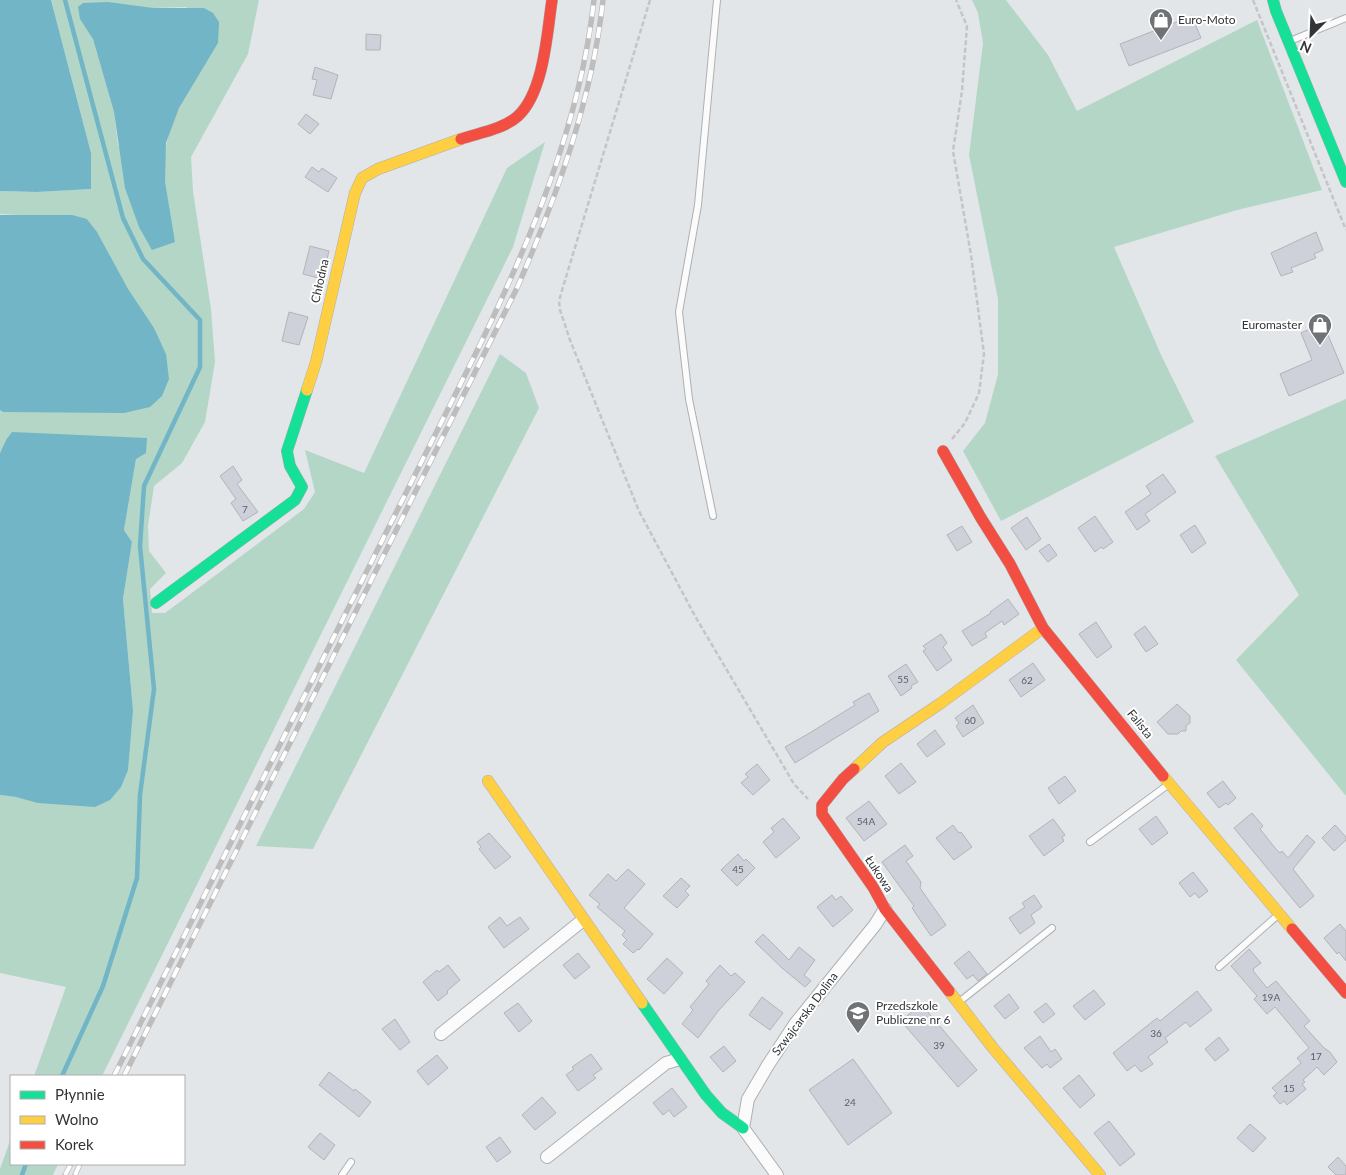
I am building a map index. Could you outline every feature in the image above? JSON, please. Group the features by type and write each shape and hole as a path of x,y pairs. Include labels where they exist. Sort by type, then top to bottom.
{"street":[{"name":"Chłodna","path":"156,603 295,500 300,494 302,487 300,480 286,460 287,451 316,362 355,193 362,178 378,169 502,126 518,116 535,91 544,54 552,0"},
{"path":"1267,0 1274,6 1346,182"},
{"name":"Falista","path":"943,451 980,518 1010,564 1043,628 1170,784 1346,993"},
{"path":"822,814 822,805 843,779 883,742 941,703 1043,628"},
{"path":"488,781 706,1095 722,1113 743,1128 777,1175"},
{"name":"Łukowa","path":"822,814 873,887 885,909 993,1048 1100,1175"},
{"name":"Szwajcarska Dolina","path":"743,1128 748,1098 768,1065 795,1024 875,925 885,909"},
{"path":"441,1034 583,920"},
{"path":"547,1157 666,1063 680,1059"}],"lane":[{"path":"713,516 690,399 679,312 698,205 717,0"},
{"path":"1288,42 1346,18"},
{"path":"1090,842 1170,784"},
{"path":"1219,967 1279,914"},
{"path":"958,1003 1052,928"},
{"path":"342,1175 352,1162"}],"path":[{"path":"650,0 562,287 559,301 560,310 590,391 639,511 653,538 794,784 822,814"},
{"path":"943,451 965,423 980,393 984,354 971,255 953,151 962,91 967,26 956,0"},
{"path":"1253,0 1346,230"}],"green space":[{"path":"51,0 259,0 248,54 191,157 193,191 211,309 215,362 205,422 182,463 154,486 148,526 149,551 166,573 150,589 152,613 165,613 304,509 315,492 305,450 364,473 507,168 545,142 513,247 102,1075 34,1075 66,987 0,973 0,795 16,797 133,710 123,599 132,542 124,530 136,459 6,440 0,453 0,410 3,412 166,354 99,236 87,219 0,214 0,191 37,192 91,189 91,153","holes":["186,7 218,43 196,78 176,116 165,154 165,179 175,242 118,145 114,112 93,39 153,8"]},
{"path":"972,0 1006,0 1048,55 1077,111 1257,20 1322,190 1237,210 1114,247 1162,357 1194,422 1001,521 963,451 985,423 998,374 998,299 969,155 983,43 978,13"},
{"path":"500,354 526,373 539,408 313,849 256,846"},
{"path":"1346,399 1346,796 1236,660 1299,595 1215,456"},
{"path":"10,1141 10,1165 58,1165 53,1175 0,1175 0,1169"}],"water":[{"path":"0,0 51,0 91,153 91,189 37,192 0,191"},
{"path":"108,2 153,8 204,8 213,13 219,22 218,43 179,108 166,143 165,182 175,242 152,250 139,227 125,188 114,112 93,39 80,19 78,7 83,3"},
{"path":"0,215 72,215 87,219 97,232 128,289 154,328 166,354 169,379 162,396 150,407 124,413 3,412 0,410"},
{"path":"12,432 147,438 146,453 136,459 124,530 132,542 123,599 133,710 128,770 121,787 110,800 95,807 38,803 0,795 0,453"}],"building":[{"name":"Euro-Moto","path":"1192,16 1201,38 1129,66 1120,44"},
{"path":"366,34 381,35 380,50 366,50"},
{"path":"315,67 338,75 331,99 313,95 317,80 312,79"},
{"path":"306,114 319,124 310,134 298,124"},
{"path":"312,167 319,172 322,168 337,178 328,192 305,177"},
{"path":"1316,232 1323,250 1314,254 1316,258 1291,268 1293,272 1281,276 1271,253"},
{"path":"310,246 329,251 322,279 303,274"},
{"path":"289,312 308,317 299,345 282,341"},
{"name":"Euromaster","path":"1323,323 1344,373 1289,396 1280,374 1312,360 1301,333"},
{"path":"233,466 242,480 237,484 258,512 243,521 231,503 236,499 220,476"},
{"path":"1163,474 1176,492 1145,514 1150,521 1137,530 1125,512 1151,494 1146,486"},
{"path":"1095,516 1113,542 1095,552 1078,528"},
{"path":"1027,517 1041,539 1026,550 1011,528"},
{"path":"1195,525 1206,543 1192,553 1180,535"},
{"path":"962,526 972,542 957,551 947,535"},
{"path":"1049,544 1057,555 1048,562 1039,551"},
{"path":"1008,599 1019,614 1004,625 1002,621 985,633 987,637 972,646 962,631 991,613"},
{"path":"1096,622 1112,647 1097,658 1079,634"},
{"path":"1145,626 1158,644 1146,652 1134,634"},
{"path":"941,634 947,643 943,647 952,660 937,671 923,651 926,649 923,646"},
{"path":"1033,663 1045,680 1021,697 1009,680"},
{"path":"906,664 918,682 901,696 888,676"},
{"path":"869,693 879,711 795,763 785,747 855,705 853,702"},
{"path":"1177,704 1190,716 1190,723 1186,726 1186,731 1181,731 1178,734 1168,734 1157,722"},
{"path":"973,705 984,723 963,737 956,726 959,723 955,718"},
{"path":"935,730 945,744 927,757 917,744"},
{"path":"901,763 916,782 899,794 885,776"},
{"path":"757,764 770,780 753,795 741,783 748,777 745,774"},
{"path":"1065,776 1076,791 1059,804 1048,788"},
{"path":"1223,781 1236,798 1228,805 1226,803 1219,808 1207,793"},
{"path":"869,801 887,824 864,841 846,818"},
{"path":"1252,813 1263,826 1260,829 1275,848 1280,853 1282,851 1288,858 1307,835 1315,842 1293,869 1314,896 1300,908 1234,828"},
{"path":"1156,816 1168,833 1152,845 1139,829"},
{"path":"783,818 800,838 776,858 763,842 774,832 771,828"},
{"path":"1053,819 1065,835 1062,837 1064,841 1044,856 1029,836"},
{"path":"953,825 972,847 954,860 936,838"},
{"path":"1335,825 1346,837 1346,840 1334,851 1322,838"},
{"path":"489,833 511,857 495,869 479,849 481,847 477,842"},
{"path":"905,845 913,856 906,861 921,882 920,888 946,925 931,936 912,908 914,906 882,862"},
{"path":"738,854 744,861 746,859 755,868 737,886 721,870"},
{"path":"628,869 645,884 624,908 653,934 639,950 633,953 623,944 627,940 622,935 625,931 597,907 600,904 589,895 608,874 616,881"},
{"path":"1193,872 1208,891 1199,898 1195,893 1190,897 1179,883"},
{"path":"681,878 690,886 685,891 689,895 677,908 663,896"},
{"path":"832,895 836,900 841,896 853,910 833,927 817,907"},
{"path":"1034,895 1042,907 1031,915 1035,923 1020,934 1009,918 1025,907 1022,903"},
{"path":"500,917 507,926 520,917 529,929 504,948 488,927"},
{"path":"1340,924 1346,931 1346,961 1339,952 1337,954 1324,938"},
{"path":"763,934 789,960 799,947 815,960 804,975 811,981 805,987 755,942"},
{"path":"1249,949 1261,963 1253,969 1254,972 1267,988 1276,981 1310,1021 1304,1026 1330,1052 1337,1062 1324,1075 1317,1067 1303,1080 1305,1082 1302,1084 1306,1089 1287,1105 1284,1101 1280,1104 1273,1096 1277,1093 1272,1088 1301,1063 1297,1058 1309,1048 1275,1007 1267,1014 1254,999 1257,996 1231,966"},
{"path":"969,951 987,974 978,981 973,975 967,979 954,963"},
{"path":"578,953 590,967 575,979 563,965"},
{"path":"667,958 683,973 664,994 647,979"},
{"path":"448,965 460,980 438,1001 423,982 437,970 439,972"},
{"path":"720,965 731,976 735,973 745,982 719,1010 698,1038 682,1024 693,1010 690,1007 709,984 706,981"},
{"path":"1094,990 1105,1004 1085,1020 1073,1006"},
{"path":"1197,991 1212,1010 1190,1027 1186,1022 1165,1038 1168,1042 1148,1057 1153,1064 1141,1072 1135,1065 1127,1071 1113,1053 1157,1018 1160,1021"},
{"path":"1009,994 1019,1008 1005,1019 994,1006"},
{"path":"762,997 783,1013 770,1030 749,1015"},
{"path":"518,1003 532,1021 519,1032 504,1013"},
{"path":"1046,1003 1055,1014 1043,1023 1034,1012"},
{"path":"921,1004 977,1070 958,1087 901,1021"},
{"path":"395,1019 410,1042 400,1050 382,1029"},
{"path":"1040,1036 1051,1052 1055,1049 1062,1059 1050,1068 1047,1064 1042,1068 1024,1048"},
{"path":"1219,1037 1229,1050 1215,1061 1205,1049"},
{"path":"724,1046 736,1061 723,1072 710,1057"},
{"path":"591,1054 602,1069 593,1075 596,1078 578,1091 566,1075 574,1069 572,1067"},
{"path":"437,1055 448,1068 428,1085 417,1071"},
{"path":"853,1059 892,1113 848,1145 809,1090"},
{"path":"329,1072 371,1102 359,1117 319,1085"},
{"path":"1079,1075 1095,1095 1080,1108 1063,1088"},
{"path":"672,1088 687,1107 674,1117 669,1110 663,1115 653,1103"},
{"path":"542,1097 556,1113 535,1130 522,1115"},
{"path":"1109,1121 1135,1154 1120,1166 1094,1133"},
{"path":"1250,1124 1266,1138 1253,1152 1237,1138"},
{"path":"320,1133 335,1145 324,1160 308,1147"},
{"path":"500,1137 511,1152 497,1162 486,1147"},
{"path":"1338,1157 1346,1166 1346,1175 1336,1175 1328,1167"}],"waterway":[{"path":"62,1075 103,986 137,878 140,795 154,689 140,546 144,486 200,367 200,320 143,259 123,218 65,0"},
{"path":"22,1175 26,1165"}],"railway":[{"path":"115,1075 474,357 514,271 532,228 564,139 587,47 594,0"},
{"path":"124,1075 517,288 559,183 582,111 591,74 603,0"},
{"path":"65,1175 70,1165"},
{"path":"75,1175 80,1165"}],"traffic: fast":[{"path":"1273,0 1346,182"},
{"path":"156,603 295,500 302,487 290,466 287,451 307,390"},
{"path":"642,1003 706,1095 722,1113 743,1128"}],"traffic: slow":[{"path":"307,390 316,362 355,193 362,178 378,169 461,139"},
{"path":"854,769 883,742 941,703 1043,628"},
{"path":"1163,776 1292,929"},
{"path":"488,781 642,1003"},
{"path":"949,991 993,1048 1100,1175"}],"traffic: jam":[{"path":"461,139 506,124 518,116 527,105 534,92 543,61 552,0"},
{"path":"943,451 1010,564 1043,628 1163,776"},
{"path":"854,769 843,779 822,805 822,814 873,887 885,909 949,991"},
{"path":"1292,929 1346,993"}],"place":[{"name":"Euro-Moto","path":"1161,41"},
{"name":"Euromaster","path":"1320,346"},
{"name":"Przedszkole Publiczne nr 6","path":"858,1034"}]}
